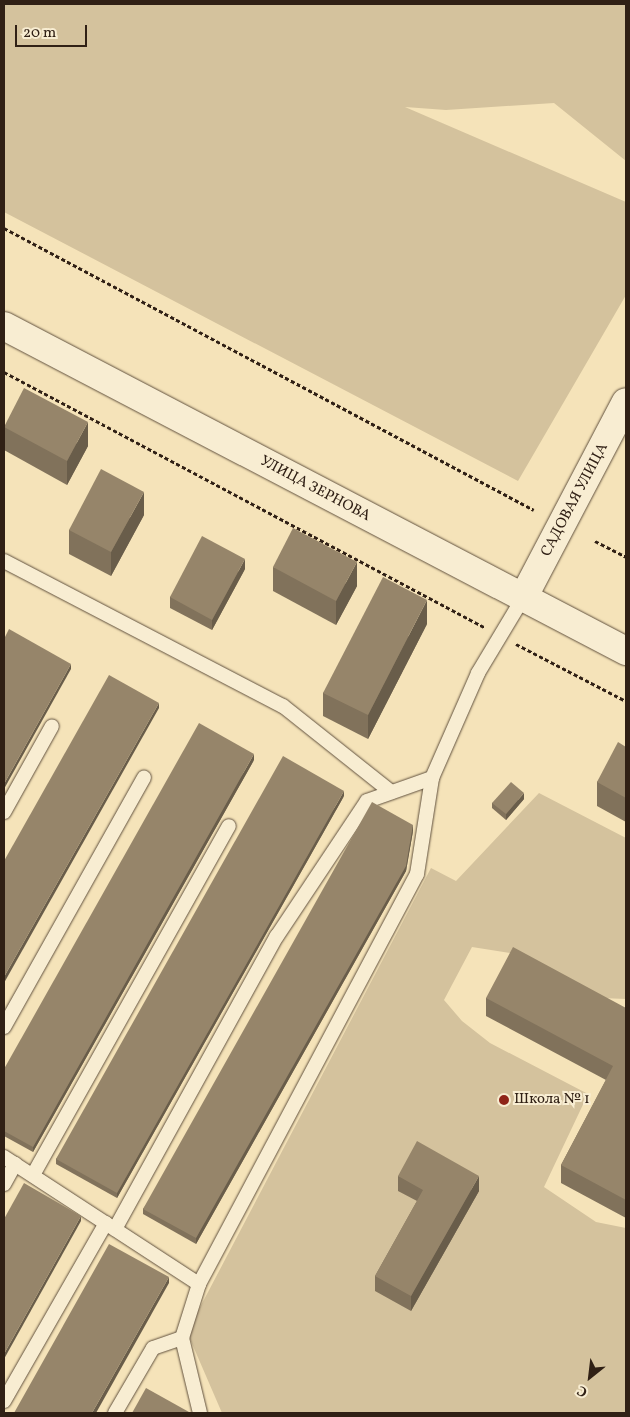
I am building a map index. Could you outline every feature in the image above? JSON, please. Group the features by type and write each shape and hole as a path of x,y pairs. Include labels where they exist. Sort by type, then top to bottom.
{"main road":[{"name":"УЛИЦА ЗЕРНОВА","path":"4,326 626,651"},
{"name":"САДОВАЯ УЛИЦА","path":"523,598 626,402"}],"lane":[{"path":"4,561 283,706 391,792"},
{"path":"200,1413 182,1338 199,1284 417,874 432,778 478,673 523,598"},
{"path":"4,812 52,726"},
{"path":"4,1027 144,778"},
{"path":"4,1401 110,1226 277,936 367,800 432,778"},
{"path":"33,1175 229,826"},
{"path":"4,1184 9,1161 199,1284"},
{"path":"115,1413 153,1348 182,1338"}],"path":[{"path":"4,228 534,510"},
{"path":"4,372 626,702"},
{"path":"595,541 626,558"}],"shaded area":[{"path":"4,4 626,4 626,161 554,103 446,110 405,107 626,202 626,295 518,481 4,212"},
{"name":"Школа № 1","path":"539,793 626,838 626,999 601,998 516,954 472,947 444,1000 462,1021 490,1043 588,1094 544,1187 596,1222 626,1228 626,1413 222,1413 187,1332 431,868 456,881"}],"building":[{"path":"24,388 88,422 67,461 4,427"},
{"path":"101,469 144,492 111,552 69,530"},
{"path":"293,528 357,562 336,601 273,567"},
{"path":"202,536 245,559 212,620 170,597"},
{"path":"383,577 427,600 368,715 323,693"},
{"path":"9,629 71,664 4,784 4,639"},
{"path":"109,675 159,703 4,977 4,861"},
{"path":"199,723 254,754 33,1147 4,1131 4,1069"},
{"path":"618,742 626,747 626,798 597,782"},
{"path":"283,756 344,791 117,1193 56,1159"},
{"path":"511,782 524,793 506,814 492,803"},
{"path":"372,802 413,825 406,866 196,1238 143,1209"},
{"path":"513,947 626,1008 626,1200 561,1165 613,1066 486,998"},
{"path":"417,1141 479,1176 411,1296 375,1276 423,1190 398,1176"},
{"path":"24,1183 81,1216 4,1354 4,1219"},
{"path":"109,1244 169,1277 92,1413 14,1413"},
{"path":"146,1388 189,1412 132,1413"}],"place":[{"name":"Школа № 1","path":"504,1100"}]}
